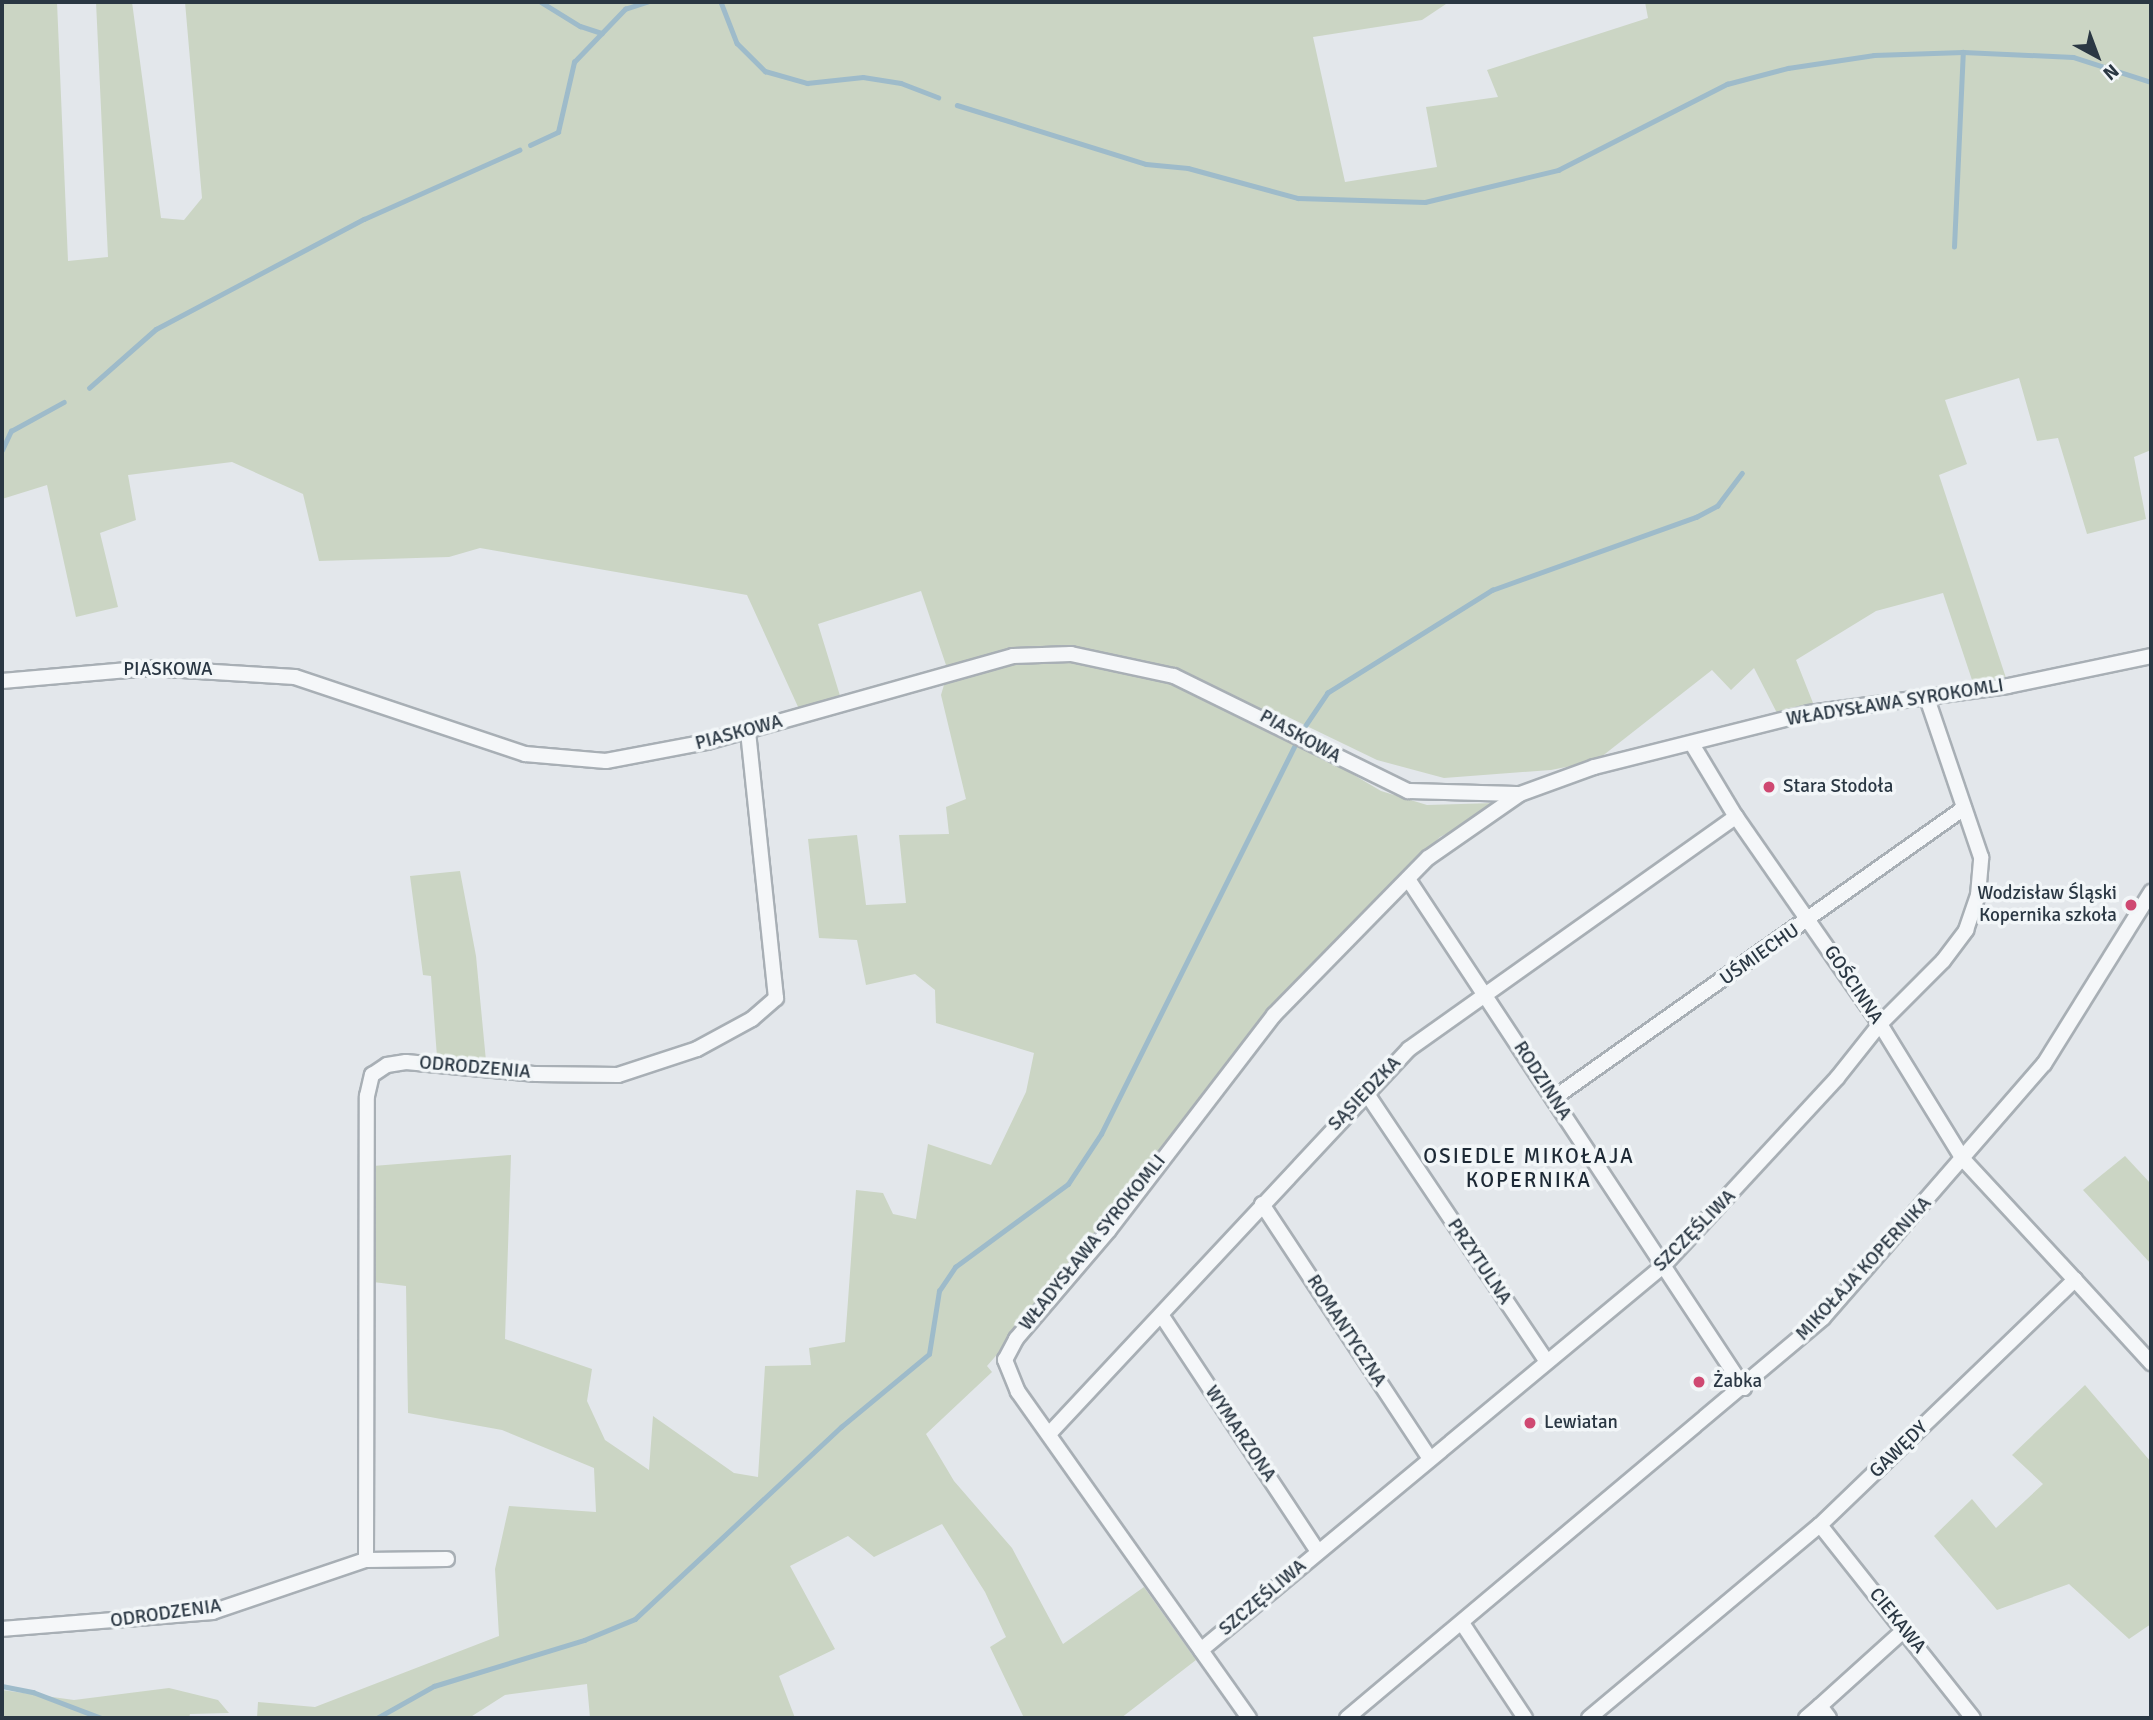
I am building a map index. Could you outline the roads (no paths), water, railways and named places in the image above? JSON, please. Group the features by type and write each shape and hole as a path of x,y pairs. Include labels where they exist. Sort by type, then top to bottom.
{"street":[{"name":"PIASKOWA","path":"2,681 162,668 295,677 356,694 478,740 570,761 655,754 1013,656 1071,654 1174,676 1247,708 1388,783 1408,790 1454,795"},
{"name":"WŁADYSŁAWA SYROKOMLI","path":"1249,1718 1008,1376 1005,1360 1016,1339 1109,1230 1274,1014 1428,858 1520,794 1594,767 1809,713 1927,698 2151,656"},
{"name":"SZCZĘŚLIWA","path":"1201,1650 1663,1266 1828,1089 1880,1024 1942,961 1966,930 1978,895 1982,857 1927,698"},
{"name":"ODRODZENIA","path":"366,1560 367,1096 372,1075 387,1065 406,1062 536,1073 618,1074 697,1049 752,1019 776,998 748,730"},
{"name":"GOŚCINNA","path":"1692,744 1736,817 1880,1024 1963,1159"},
{"name":"WŁADYSŁAWA SYROKOMLI","path":"1454,795 1520,794"},
{"name":"UŚMIECHU","path":"1554,1098 1810,920 1964,808"},
{"name":"SĄSIEDZKA","path":"1049,1434 1162,1317 1366,1091 1409,1049 1484,993 1736,817"},
{"name":"RODZINNA","path":"1408,879 1744,1388"},
{"name":"MIKOŁAJA KOPERNIKA","path":"1347,1718 1744,1388 1823,1318 1963,1159 2061,1042 2151,892"},
{"name":"PRZYTULNA","path":"1366,1091 1547,1362"},
{"path":"1963,1159 2151,1363"},
{"name":"ROMANTYCZNA","path":"1262,1204 1430,1459"},
{"name":"GAWĘDY","path":"1589,1718 1820,1525 2075,1280"},
{"name":"WYMARZONA","path":"1162,1317 1318,1552"},
{"name":"CIEKAWA","path":"1820,1525 1973,1718"},
{"name":"ODRODZENIA","path":"2,1629 212,1612 366,1560 447,1559"},
{"path":"1462,1622 1525,1718"},
{"path":"1806,1718 1824,1712 1904,1630"}],"waterway":[{"path":"541,2 580,26 602,33"},
{"path":"530,145 558,132 574,62 625,9 647,2"},
{"path":"721,2 737,43 765,71 807,83 863,77 901,83 938,97"},
{"path":"957,105 1146,164 1188,168 1298,198 1425,202 1558,170 1727,84 1788,68 1874,55 1963,52 2073,57 2151,82"},
{"path":"1954,247 1963,52"},
{"path":"89,388 156,329 364,219 519,150"},
{"path":"2,450 11,431 64,402"},
{"path":"1305,726 1327,693 1492,590 1696,517 1717,506 1742,473"},
{"path":"377,1718 434,1686 584,1640 635,1619 841,1427 929,1354 939,1291 955,1267 1068,1184 1101,1134 1294,747"},
{"path":"2,1686 33,1692 101,1718"}],"place":[{"name":"Stara Stodoła","path":"1769,787"},
{"name":"Wodzisław Śląski Kopernika szkoła","path":"2131,905"},
{"name":"Żabka","path":"1699,1382"},
{"name":"Lewiatan","path":"1530,1423"}],"district":[{"name":"OSIEDLE MIKOŁAJA KOPERNIKA","path":"1529,1168"}]}
